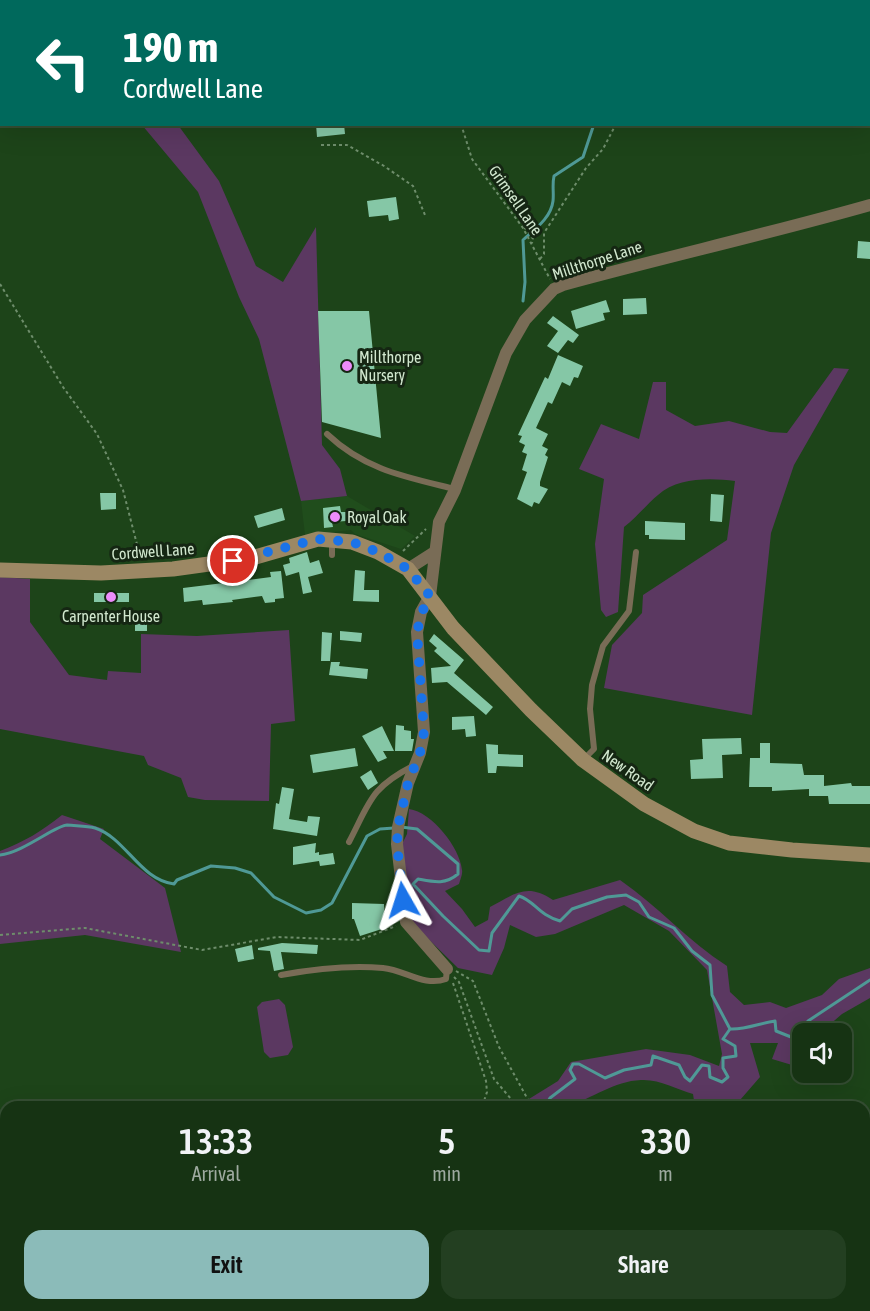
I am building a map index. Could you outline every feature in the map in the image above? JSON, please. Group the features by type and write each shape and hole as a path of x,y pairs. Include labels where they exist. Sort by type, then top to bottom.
{"main road":[{"name":"Cordwell Lane","path":"0,570 101,573 214,565 252,558 318,539 332,539 352,542 414,566 430,596"},
{"name":"New Road","path":"430,596 453,628 583,760 644,804 694,831 729,843 870,855"}],"street":[{"name":"Millthorpe Lane","path":"406,922 397,844 398,827 408,783 416,764 424,732 417,632 422,612 430,596 433,553 439,522 455,489 506,353 525,320 554,289 645,261 787,228 870,205"},
{"path":"414,566 433,553"},
{"path":"406,922 447,969"}],"lane":[{"path":"327,434 344,450 378,468 393,474 455,489"},
{"path":"332,539 332,555"},
{"path":"583,760 594,749 591,712 592,685 603,646 629,611 636,552"},
{"path":"349,842 369,800 391,777 416,764"},
{"path":"281,975 316,968 385,968 436,982 446,979 447,969"}],"path":[{"name":"Grimsell Lane","path":"462,126 472,159 523,228 526,237 532,241 554,289"},
{"path":"540,259 544,254 544,233 586,168 603,149 615,126"},
{"path":"321,145 347,145 384,166 413,186 425,215"},
{"path":"523,228 527,229 532,241"},
{"path":"0,284 63,387 97,434 123,490 144,571"},
{"path":"414,566 402,550 429,526 439,522"},
{"path":"0,935 85,928 202,950 277,937 360,939 406,922"},
{"path":"447,969 459,982 494,1078 513,1101"},
{"path":"447,969 486,1082 487,1092 484,1101"},
{"path":"447,969 460,971 473,981 499,1047 529,1101"}],"shaded area":[{"path":"143,126 179,126 219,181 256,266 283,282 316,227 322,445 340,469 347,496 301,501 259,339 239,297 198,192"},
{"path":"834,368 849,369 794,465 771,533 752,715 604,688 612,645 642,613 643,595 727,540 735,481 705,479 675,485 658,495 624,527 618,612 606,617 601,610 595,544 604,479 579,469 601,424 639,439 653,382 666,382 666,410 695,426 729,421 770,432 787,433"},
{"path":"347,496 415,536 401,549 355,534 351,530 305,535 301,501"},
{"path":"0,577 30,579 30,622 69,675 107,680 108,671 141,673 141,634 197,636 289,630 295,721 271,724 269,801 205,800 188,797 181,778 148,765 144,756 0,729"},
{"path":"409,809 427,817 443,832 456,852 462,870 459,884 445,891 475,927 488,920 490,907 515,894 536,892 553,900 620,880 699,946 727,966 730,992 744,1005 770,1002 786,1008 822,995 839,979 870,968 870,998 842,1014 832,1023 792,1023 792,1065 772,1059 778,1043 750,1043 760,1077 739,1101 694,1101 693,1094 661,1083 641,1080 612,1087 580,1101 526,1101 558,1081 571,1062 646,1049 690,1055 719,1066 722,1054 707,970 669,931 624,905 555,934 536,937 510,925 504,948 492,975 458,968 409,920 401,846 407,834"},
{"path":"62,815 104,829 100,839 165,888 181,952 85,935 0,944 0,851 32,836"},
{"path":"279,999 285,1005 293,1047 288,1055 270,1058 264,1052 257,1007 262,1002"}],"building":[{"path":"316,126 344,126 345,134 317,137"},
{"path":"396,197 399,219 389,221 388,215 369,217 367,201"},
{"path":"858,241 870,242 870,259 857,258"},
{"path":"646,298 647,314 623,315 623,299"},
{"path":"606,300 610,312 603,313 605,320 576,329 571,311"},
{"name":"Millthorpe Nursery","path":"318,311 369,311 381,438 322,422"},
{"path":"553,316 579,335 573,343 568,340 558,353 547,346 558,331 547,323"},
{"path":"558,355 583,366 578,378 574,377 570,386 562,382 552,404 548,402 536,428 548,434 542,446 548,449 545,455 548,457 540,486 548,489 539,504 534,502 532,507 517,499 527,472 522,470 527,454 522,452 525,445 519,442 522,436 518,435"},
{"path":"100,493 116,493 116,509 101,510"},
{"path":"711,494 724,495 722,522 710,521"},
{"name":"Royal Oak","path":"340,506 341,512 346,512 346,521 332,522 333,527 324,528 323,508"},
{"path":"282,508 285,520 258,528 254,516"},
{"path":"645,521 685,523 685,540 649,539 649,535 645,535"},
{"path":"307,552 310,563 319,560 323,573 308,577 312,592 303,594 299,572 286,576 283,565 290,563 289,558"},
{"path":"355,570 365,571 364,590 379,590 379,602 353,601"},
{"path":"281,571 284,598 275,599 275,602 265,603 262,596 203,605 202,600 184,602 183,588 271,577 270,572"},
{"name":"Carpenter House","path":"94,593 129,593 129,602 94,602"},
{"path":"135,611 147,611 147,631 135,631"},
{"path":"340,631 362,633 361,642 340,640"},
{"path":"322,632 332,633 330,661 321,661"},
{"path":"434,634 464,660 454,673 493,707 486,715 447,682 432,683 431,668 451,666 434,651 437,648 429,641"},
{"path":"331,662 340,662 339,666 368,669 367,679 329,675"},
{"path":"474,716 476,736 466,737 465,729 452,730 452,717"},
{"path":"396,725 404,726 404,730 411,731 411,739 414,739 412,751 395,751"},
{"path":"382,726 394,751 383,751 387,758 378,762 362,736"},
{"path":"741,738 742,754 722,755 723,778 691,779 690,760 703,759 702,739"},
{"path":"760,743 770,743 770,763 802,764 804,775 824,775 824,786 851,783 852,786 870,786 870,804 829,804 828,796 809,796 809,789 772,791 772,787 749,787 750,758 760,758"},
{"path":"486,744 498,745 498,754 523,755 523,767 497,766 496,773 488,773"},
{"path":"355,748 358,766 313,773 310,755"},
{"path":"371,770 378,783 368,790 360,777"},
{"path":"282,787 294,789 289,819 307,822 308,816 320,817 317,836 273,829 276,803 279,804"},
{"path":"316,843 315,853 319,852 319,855 333,853 335,864 320,866 319,861 293,865 293,847"},
{"path":"352,903 384,904 385,928 360,936 354,919 352,919"},
{"path":"282,943 318,945 317,954 281,952 284,969 274,971 270,951 258,950 258,948"},
{"path":"252,945 254,959 238,962 235,949"}],"waterway":[{"path":"523,301 525,282 523,240 542,223 549,213 553,201 554,176 583,157 593,126"},
{"path":"0,855 18,849 62,826 92,827 116,840 142,867 162,881 174,884 177,880 211,866 235,868 251,873 274,897 306,913 321,910 332,903 367,836 380,829 394,828"},
{"path":"401,827 417,829 458,864 458,874 449,880 434,882 418,879 413,884 479,950 489,951 492,933 519,896 560,921 572,909 607,897 626,895 639,902 649,917 674,928 692,951 710,965 712,995 730,1029"},
{"path":"730,1029 775,1021 776,1031 791,1037 801,1035 808,1021 870,980"},
{"path":"548,1101 575,1079 570,1070 573,1064 579,1064 605,1078 624,1070 651,1065 653,1056 679,1065 685,1077 690,1081 702,1065 709,1066 710,1077 722,1082 728,1077 723,1068 723,1058 736,1056 735,1046 723,1039 730,1029"}],"place":[{"name":"Millthorpe Nursery","path":"347,366"},
{"name":"Royal Oak","path":"335,517"},
{"name":"Carpenter House","path":"111,597"}],"route":[{"path":"233,561 252,558 318,539 352,542 378,552 408,569 430,596 422,612 417,632 424,732 420,753 408,783 398,827 397,844 403,900"}]}
